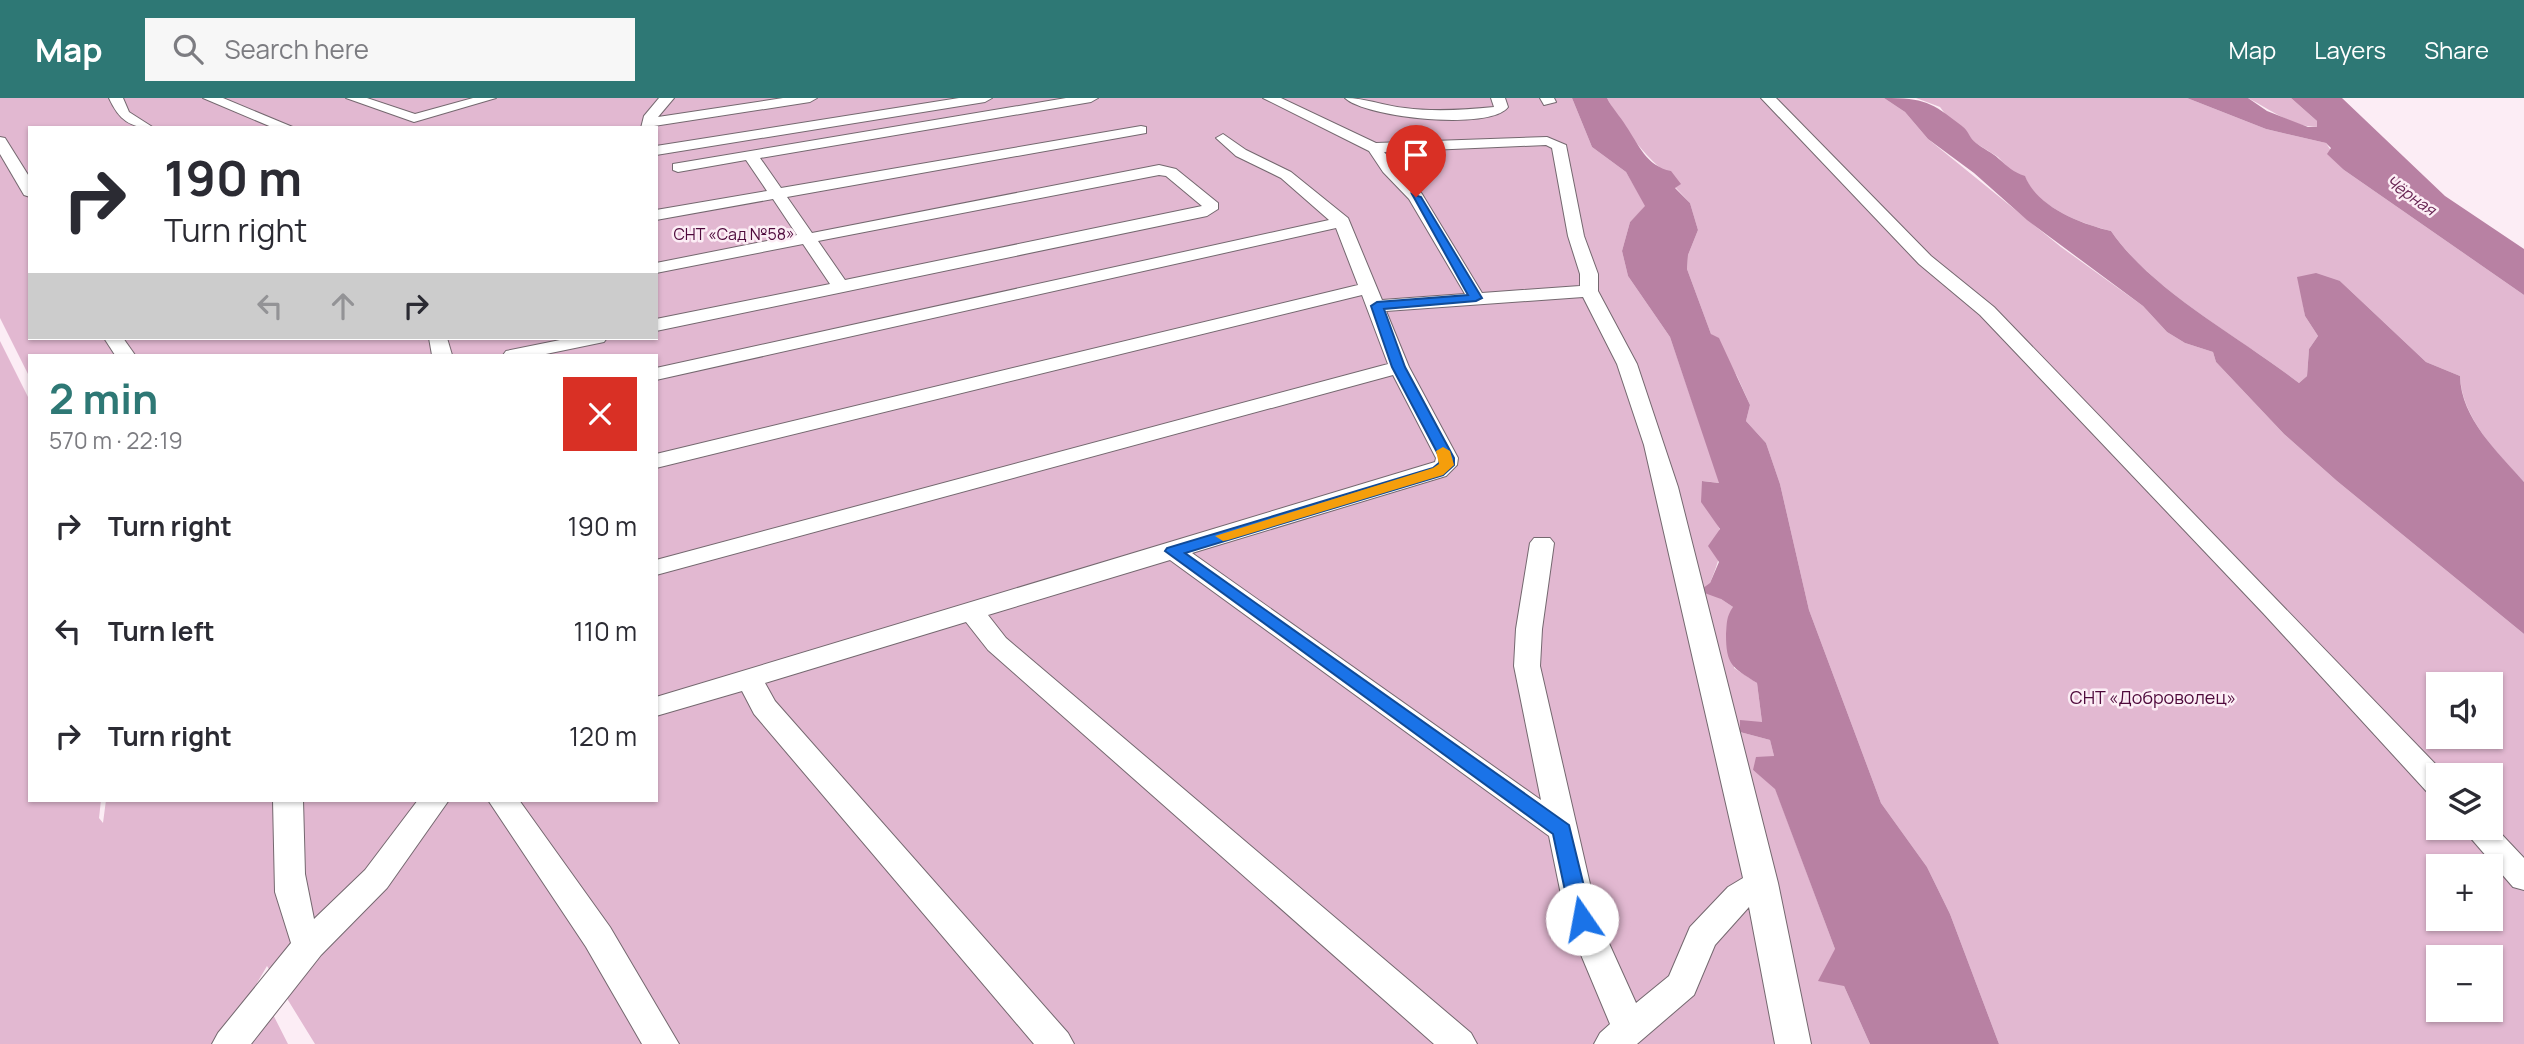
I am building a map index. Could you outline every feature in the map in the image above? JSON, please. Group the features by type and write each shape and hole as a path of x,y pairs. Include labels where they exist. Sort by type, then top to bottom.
{"street":[{"path":"116,98 123,114 144,126"},
{"path":"210,98 283,126"},
{"path":"353,98 414,117"},
{"path":"403,126 414,117 489,98"},
{"path":"648,125 667,98"},
{"path":"648,125 810,98"},
{"path":"658,150 985,98"},
{"path":"678,167 1091,98"},
{"path":"1270,98 1374,148 1547,141 1559,145 1576,236 1589,274 1589,290 1621,348 1658,456 1762,883 1793,1044"},
{"path":"1352,98 1394,113 1498,111 1501,107 1498,98"},
{"path":"1768,98 1925,260 1987,311 2273,607 2426,772"},
{"path":"1471,128 1480,113"},
{"path":"658,215 1141,130"},
{"path":"658,706 1438,471 1446,465 1447,458 1399,367 1342,222 1286,175 1241,152 1223,138"},
{"path":"0,141 28,189"},
{"path":"1374,148 1388,169 1416,197 1476,298"},
{"path":"750,155 841,287"},
{"path":"658,268 1159,170 1171,172 1212,206 1207,211 658,325"},
{"path":"658,374 1342,222"},
{"path":"658,461 1372,297 1476,298 1589,290"},
{"path":"518,354 587,340"},
{"path":"658,567 1399,367"},
{"path":"1542,543 1529,629 1527,666 1582,919 1621,1037 1682,985 1702,937 1739,896 1762,883"},
{"path":"1173,551 1562,830"},
{"path":"972,612 997,644 1459,1044"},
{"path":"749,679 764,707 1056,1044"},
{"path":"288,802 288,880 296,918 309,945"},
{"path":"230,1044 309,945 376,879 433,802"},
{"path":"504,802 598,937 661,1044"},
{"path":"2488,840 2524,878"}],"green space":[{"name":"СНТ «Сад №58»","path":"0,98 1572,98 1592,147 1626,172 1646,206 1630,222 1622,251 1628,276 1670,337 1720,483 1703,481 1704,503 1721,534 1719,556 1710,583 1721,599 1733,607 1734,668 1757,683 1762,722 1740,732 1770,740 1774,756 1753,770 1775,788 1835,949 1844,986 1870,1044 315,1044 267,966 257,983 288,1044 0,1044 0,341 28,397 28,802 101,802 99,818 103,823 106,802 658,802 658,354 28,354 28,374 0,318"},
{"name":"СНТ «Доброволец»","path":"1607,98 1884,98 1905,112 1928,139 2061,247 2143,306 2167,332 2185,343 2213,352 2216,362 2284,434 2337,481 2524,634 2524,1044 1999,1044 1950,914 1927,867 1881,803 1809,610 1780,484 1766,443 1746,421 1750,405 1737,376 1711,334 1687,269 1688,255 1698,230 1690,203 1675,187 1680,184 1648,156 1630,135"},
{"path":"1916,98 2187,98 2266,129 2326,143 2344,170 2524,295 2524,482 2492,447 2474,421 2462,392 2460,376 2426,362 2340,281 2302,298 2305,316 2318,336 2309,349 2307,376 2299,383 2174,294 2129,253 2111,231 2061,213 2039,197 2025,177 2011,171 1998,157 1974,142 1963,127 1949,119 1940,107"},
{"path":"2248,98 2291,98 2317,121 2317,127 2290,121"}],"water":[{"path":"1572,98 1607,98 1644,154 1655,165 1671,171 1681,184 1675,188 1690,203 1698,230 1688,255 1687,269 1711,334 1719,338 1750,405 1746,421 1766,443 1780,484 1809,610 1881,803 1927,867 1950,914 1999,1044 1870,1044 1844,986 1818,981 1835,949 1775,789 1753,770 1756,757 1774,756 1770,740 1740,732 1740,720 1762,722 1757,683 1736,669 1729,659 1727,627 1733,607 1721,599 1699,591 1710,583 1719,562 1708,546 1720,529 1701,502 1702,481 1719,483 1670,337 1628,276 1622,251 1630,222 1645,206 1626,172 1592,147"},
{"path":"1884,98 1919,101 1942,112 1964,128 1979,145 2025,176 2039,197 2074,219 2111,231 2129,253 2173,294 2299,383 2307,376 2309,349 2318,336 2305,316 2297,277 2316,273 2340,281 2426,362 2460,376 2462,392 2474,421 2524,482 2524,634 2337,481 2284,434 2216,362 2213,352 2185,343 2167,332 2143,306 2027,220 1974,173 1928,139 1905,112"},
{"name":"Чёрная","path":"2187,98 2248,98 2267,111 2308,127 2317,127 2317,121 2291,98 2342,98 2445,196 2524,249 2524,295 2344,170 2327,154 2331,148 2326,143 2266,129"}],"slow traffic":[{"path":"1223,536 1438,471 1446,465 1447,458 1443,451"}],"route":[{"path":"1416,197 1476,298 1377,306 1399,367 1447,458 1446,465 1438,471 1173,551 1562,830 1582,919"}]}
